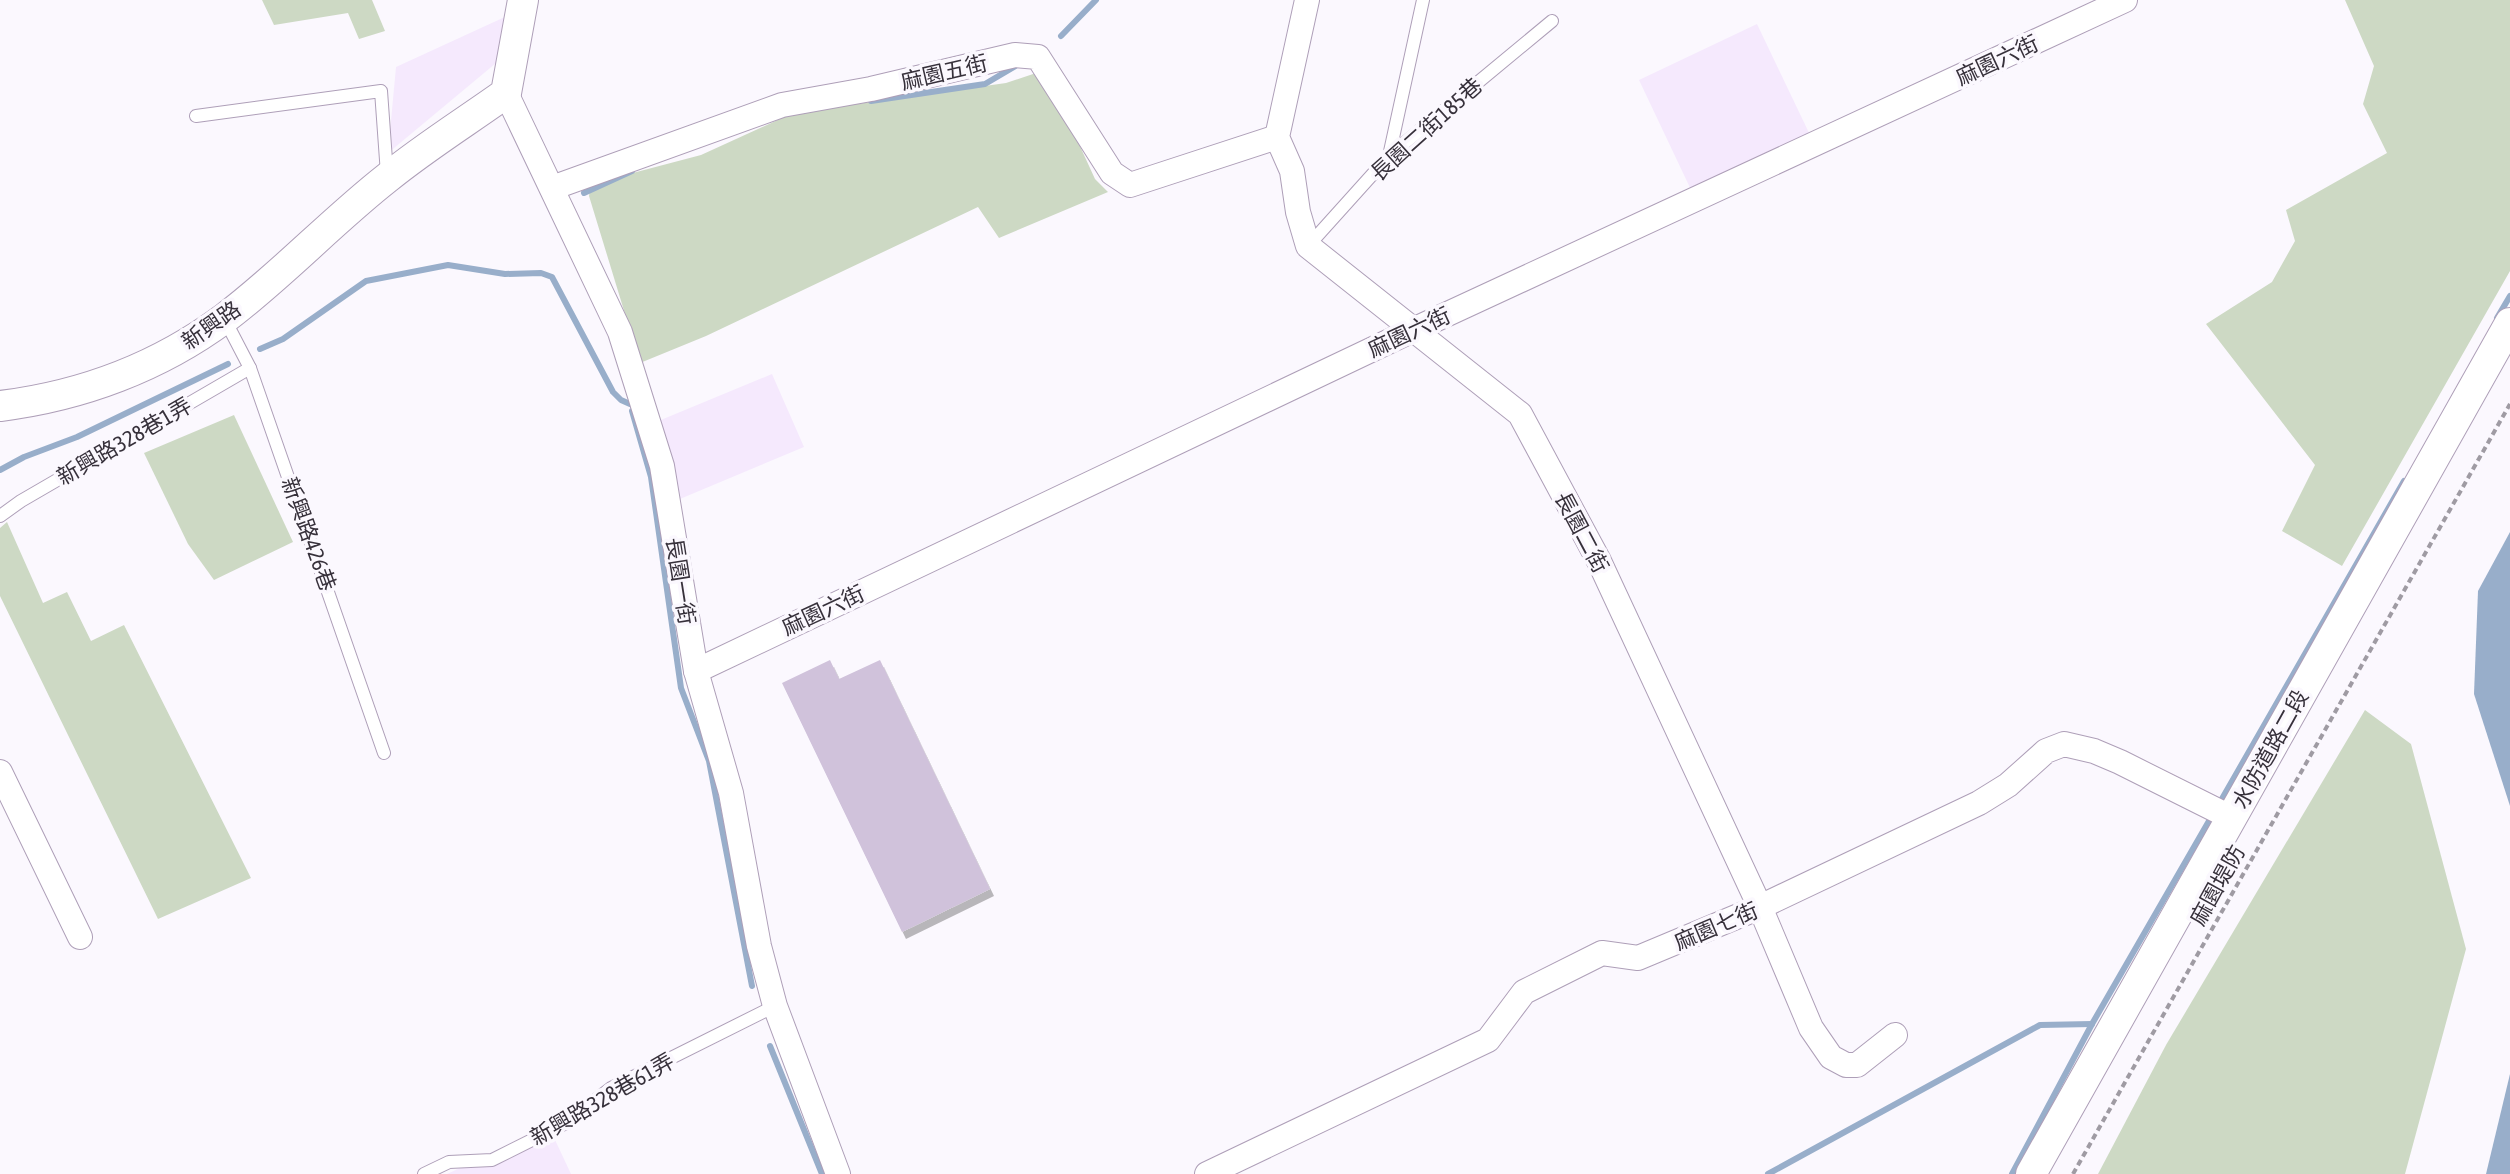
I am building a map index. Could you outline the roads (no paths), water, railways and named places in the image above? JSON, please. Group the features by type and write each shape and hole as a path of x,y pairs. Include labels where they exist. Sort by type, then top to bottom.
{"street":[{"path":"506,93 523,0"},
{"path":"1307,0 1277,137 1292,171 1298,212 1308,246"},
{"name":"麻園六街","path":"696,671 1413,330 2125,0"},
{"name":"麻園五街","path":"552,188 782,105 871,89 1015,55 1038,57 1112,173 1130,185 1277,137"},
{"name":"新興路","path":"0,406 44,401 100,384 183,346 224,318 387,177 506,93"},
{"name":"長園一街","path":"506,93 620,332 662,466 696,671 731,793 759,946 775,1006 838,1174"},
{"name":"長園二街","path":"1308,246 1520,414 1599,561 1760,907 1811,1028 1831,1057 1846,1065 1857,1065 1895,1035"},
{"name":"水防道路二段","path":"2031,1174 2219,812 2510,323"},
{"name":"麻園七街","path":"1207,1174 1488,1040 1524,992 1602,953 1638,958 1760,907 1979,803 2008,785 2046,751 2064,744 2094,751 2120,762 2219,812"},
{"path":"0,772 80,937"}],"lane":[{"path":"1389,156 1423,0"},
{"name":"長園二街185巷","path":"1308,246 1389,156 1552,21"},
{"path":"196,116 381,91 387,177"},
{"name":"新興路426巷","path":"224,318 250,368 384,753"},
{"name":"新興路328巷1弄","path":"0,516 250,368"},
{"name":"新興路328巷61弄","path":"424,1174 449,1162 492,1160 564,1124 611,1088 775,1006"}],"water":[{"path":"2510,532 2510,806 2474,694 2478,591"},
{"path":"2510,1074 2510,1174 2486,1174"}],"waterway":[{"path":"1061,36 1096,0"},
{"path":"871,101 985,84 1017,65"},
{"path":"584,193 632,171"},
{"path":"260,349 283,339 366,281 448,265 505,274 541,273 552,277 613,392 630,404"},
{"path":"2497,318 2510,296"},
{"path":"0,470 24,457 77,437 228,364"},
{"path":"632,411 651,477 681,688 709,761 752,986"},
{"path":"2219,804 2404,481"},
{"path":"2012,1174 2092,1024 2213,814"},
{"path":"1768,1174 2040,1025 2092,1024"},
{"path":"770,1046 822,1174"}]}
